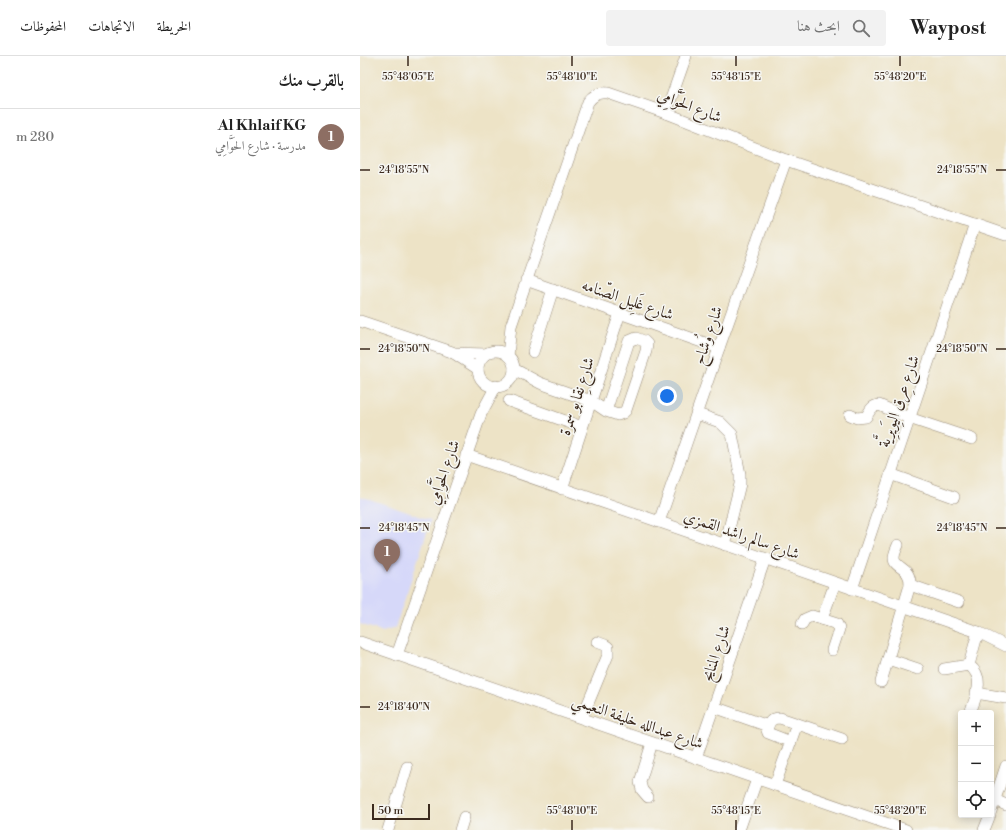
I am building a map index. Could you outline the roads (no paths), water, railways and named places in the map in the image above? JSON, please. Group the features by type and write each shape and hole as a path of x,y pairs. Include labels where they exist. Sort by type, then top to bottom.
{"street":[{"path":"666,113 686,56"},
{"name":"شارع الحَوَّامِي","path":"508,356 511,326 526,280 588,102 598,94 608,93 666,113 786,160 1006,234"},
{"name":"شارع وُشاح","path":"660,522 719,348 786,160"},
{"name":"شارع عِرق اليِوَيرِيَّة","path":"852,589 975,224"},
{"name":"شارع غَلِيل الصّنامه","path":"526,280 719,348"},
{"path":"533,352 553,289"},
{"name":"شارع نِقا بو سمرة","path":"562,489 620,313"},
{"path":"360,321 452,352 478,369 481,378 489,385 496,386 504,384 512,374 512,362 504,353 452,352"},
{"name":"شارع الحَوَّامِي","path":"490,353 511,326"},
{"path":"512,374 591,401 606,412 618,415 626,410 646,351 647,344 644,341 636,338 632,339 627,345 606,412"},
{"path":"608,349 624,354"},
{"path":"478,369 482,358 490,353"},
{"name":"شارع الحَوَّامِي","path":"480,414 484,381"},
{"name":"شارع الحَوَّامِي","path":"397,655 480,414 496,386"},
{"path":"510,401 582,427"},
{"path":"850,416 857,418 866,417 874,405 879,405 909,418 972,439"},
{"path":"697,414 720,422 732,434 740,474 740,484 725,545"},
{"name":"شارع سالم راشد القمزي","path":"466,455 978,632 1006,646"},
{"path":"890,474 954,497"},
{"path":"881,682 910,585 910,577 908,573 897,565 894,558 898,544"},
{"name":"شارع المنايح","path":"696,758 765,559"},
{"path":"822,619 835,583"},
{"path":"910,585 959,602"},
{"path":"802,624 805,619 812,616 836,624 839,629 832,650"},
{"path":"969,665 978,632"},
{"name":"شارع عبدالله خليفة النعيمي","path":"360,642 906,830"},
{"path":"582,718 608,655 608,647 597,642"},
{"path":"888,659 918,669"},
{"path":"944,669 969,665 976,670 979,679 979,687 971,710"},
{"path":"976,693 1006,698"},
{"path":"714,707 768,726"},
{"path":"791,742 768,734 767,730 771,720 774,718 780,718 842,739"},
{"path":"775,785 797,724"},
{"path":"648,797 642,790 640,782 652,743"},
{"path":"1006,766 995,800 1006,805"},
{"path":"388,830 407,767"},
{"path":"739,830 757,779"},
{"path":"460,830 464,817"},
{"path":"984,830 989,818"}],"place":[{"name":"Al Khlaif KG","path":"387,572"}]}
